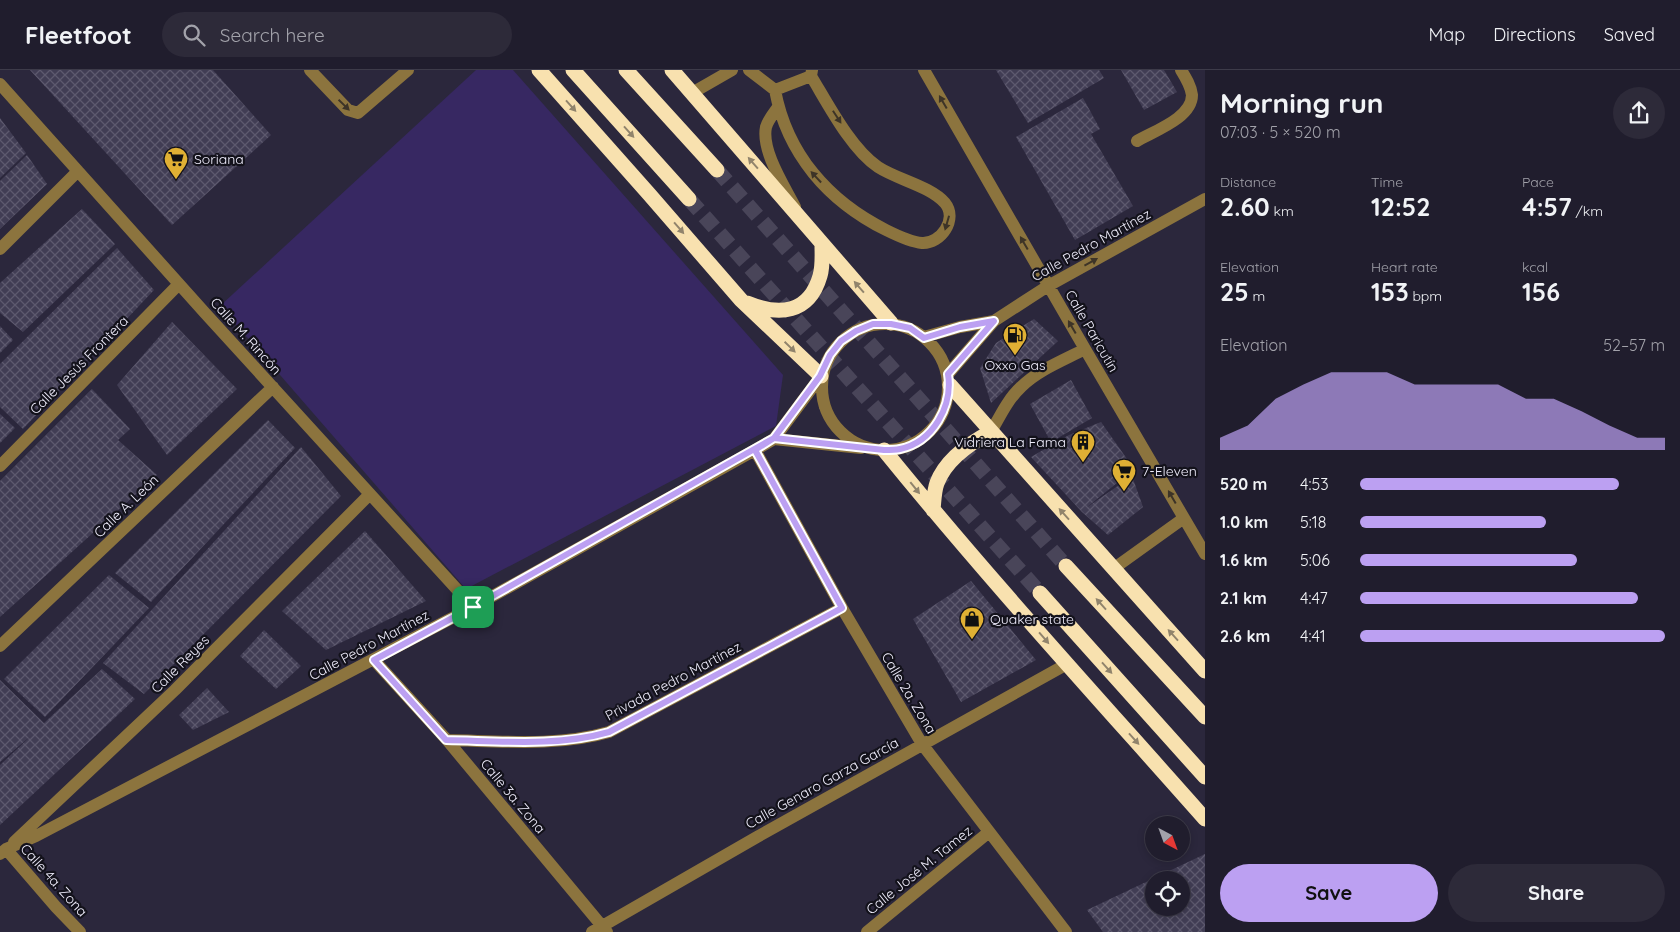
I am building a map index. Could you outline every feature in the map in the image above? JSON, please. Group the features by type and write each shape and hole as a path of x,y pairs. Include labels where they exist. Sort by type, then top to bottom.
{"highway":[{"path":"539,70 741,300 820,376"},
{"path":"573,70 689,199"},
{"path":"626,70 717,170"},
{"path":"672,70 891,324"},
{"path":"741,300 761,309 772,311 792,309 801,304 812,294 818,280 822,263 822,244"},
{"path":"949,379 991,432 1205,671"},
{"path":"933,510 936,484 942,472 948,464 971,444 991,432"},
{"path":"877,450 933,510 1205,819"},
{"path":"1066,566 1205,717"},
{"path":"1040,593 1205,777"}],"street":[{"path":"310,70 352,113 358,113 408,70"},
{"path":"692,93 732,70"},
{"path":"750,70 774,90 778,107 798,154 826,189 879,227 899,237 921,243 930,242 940,236 947,227 949,219 949,210 945,204 927,190 891,175 867,158 847,133 812,73 774,90"},
{"name":"Calle Paricutín","path":"924,70 1205,554"},
{"path":"1137,140 1180,117 1189,107 1192,96 1189,84 1181,70"},
{"name":"Calle M. Rincón","path":"0,84 272,387 473,607"},
{"path":"778,107 766,128 767,146 777,171 802,220"},
{"path":"0,250 78,171"},
{"name":"Calle Pedro Martínez","path":"949,379 994,321 1048,286 1205,199"},
{"name":"Calle Jesús Frontera","path":"0,466 179,284"},
{"name":"Calle Pedro Martínez","path":"924,338 960,327 994,321"},
{"path":"774,438 877,450 902,448 919,440 934,428 945,409 949,379 940,353 910,328 891,324 873,324 856,331 841,341 830,355 820,376 823,402 831,420 843,435 877,450"},
{"path":"991,432 1005,407 1021,386 1046,369 1085,350"},
{"name":"Calle Pedro Martínez","path":"2,851 45,831 374,660 755,450 774,438 820,376"},
{"name":"Calle A. León","path":"0,646 272,387"},
{"name":"Calle 2a. Zona","path":"755,450 842,608 922,744 1066,932"},
{"name":"Calle Reyes","path":"2,851 175,690 370,494"},
{"path":"1113,569 1184,518"},
{"name":"Privada Pedro Martínez","path":"446,740 571,740 593,737 609,732 842,608"},
{"name":"Calle 3a. Zona","path":"374,660 446,740 600,930"},
{"name":"Calle Genaro Garza García","path":"600,930 922,744 1068,664"},
{"name":"Calle José M. Tamez","path":"867,932 989,832"},
{"name":"Calle 4a. Zona","path":"2,851 80,932"}],"shaded area":[{"path":"476,70 513,70 783,375 776,426 466,589 220,306"}],"building":[{"name":"Soriana","path":"30,70 213,70 271,135 172,225"},
{"path":"996,70 1099,70 1104,78 1028,123"},
{"path":"1121,70 1164,70 1177,92 1144,110"},
{"path":"1083,98 1100,129 1091,134 1133,206 1075,240 1016,137"},
{"path":"0,118 26,153 0,178"},
{"path":"27,155 47,184 0,229 0,181"},
{"path":"82,209 115,244 23,332 0,313 0,283"},
{"path":"117,248 154,290 23,429 0,407 0,364"},
{"name":"Oxxo Gas","path":"1034,319 1058,341 991,403 980,368 996,343"},
{"path":"172,322 237,389 167,455 117,385"},
{"path":"0,326 13,340 0,353"},
{"name":"Oxxo Gas","path":"1071,380 1092,418 1051,442 1030,404"},
{"path":"92,389 130,429 118,440 157,475 0,617 0,481"},
{"path":"0,414 15,428 0,443"},
{"path":"268,420 295,448 151,602 115,573"},
{"name":"Vidriera La Fama","path":"1101,422 1134,469 1086,508 1132,476 1143,507 1108,535 1082,512 1031,457 1069,435"},
{"path":"301,447 341,496 144,694 103,663"},
{"path":"365,531 426,601 326,650 282,611"},
{"path":"109,575 149,608 45,717 4,679"},
{"name":"Quaker state","path":"971,581 1036,660 961,702 913,619"},
{"path":"264,630 301,666 276,689 240,656"},
{"path":"102,669 135,699 0,825 0,765 32,735 0,762 0,680 44,723"},
{"path":"207,688 229,712 193,730 179,715"},
{"path":"1205,854 1205,932 1103,932 1087,910 1145,882 1145,916 1190,916 1190,871 1169,871"}],"tunnel":[{"path":"717,170 1066,566"},
{"path":"689,199 1040,593"}],"place":[{"name":"Soriana","path":"176,180"},
{"name":"Oxxo Gas","path":"1015,356"},
{"name":"Vidriera La Fama","path":"1083,463"},
{"name":"7-Eleven","path":"1124,492"},
{"name":"Quaker state","path":"972,640"}],"route":[{"path":"473,607 374,660 446,740 571,740 593,737 609,732 842,608 755,450 774,438 820,376 830,355 841,341 856,331 873,324 891,324 910,328 924,338 960,327 994,321 948,374 950,385 945,409 934,428 919,440 902,448 884,450 774,438 473,607"}]}
